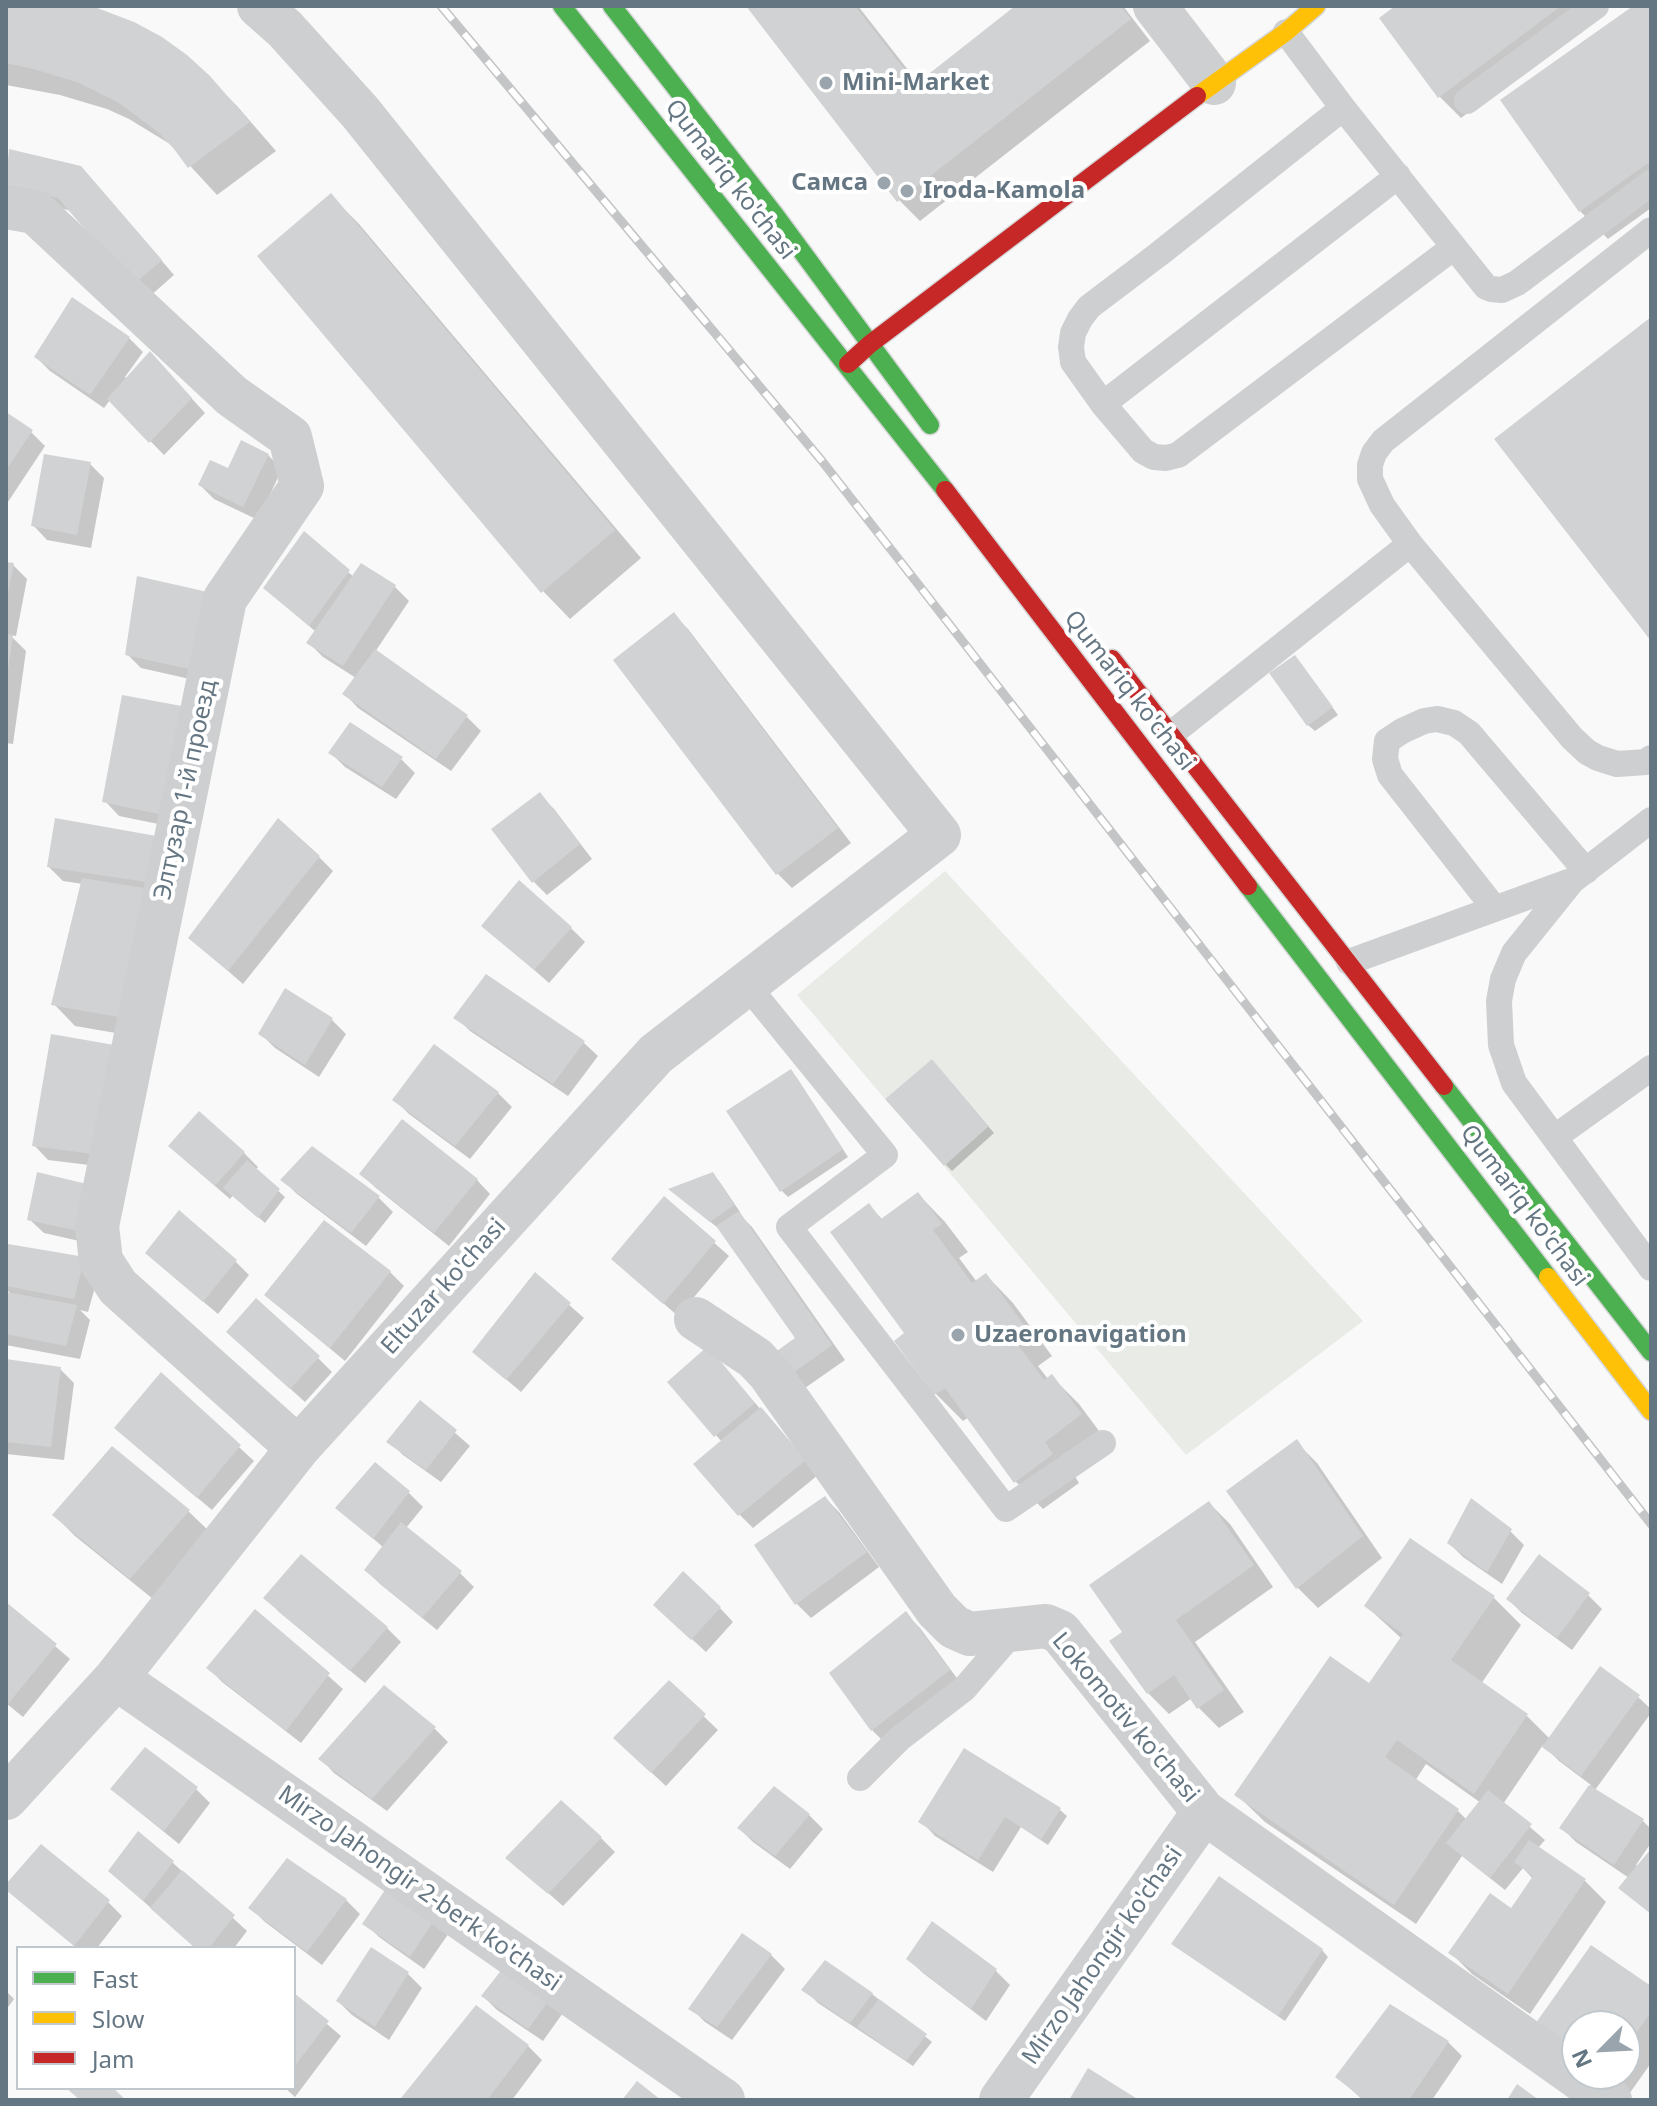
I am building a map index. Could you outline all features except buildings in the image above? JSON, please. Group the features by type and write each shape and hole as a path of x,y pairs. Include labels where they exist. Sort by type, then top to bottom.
{"main road":[{"name":"Qumariq ko'chasi","path":"562,6 948,494 1651,1411"},
{"name":"Qumariq ko'chasi","path":"612,6 775,215 940,438"},
{"path":"846,365 1214,83 1286,32 1316,6"},
{"name":"Qumariq ko'chasi","path":"1104,648 1651,1352"}],"street":[{"name":"Eltuzar ko'chasi","path":"6,1798 116,1678 298,1448 656,1054 939,835 360,112 285,29 259,6"},
{"path":"1155,6 1214,83"},
{"name":"Элтузар 1-й проезд","path":"6,207 35,212 232,396 290,437 302,486 225,599 97,1226 101,1261 118,1287 298,1448"},
{"name":"Lokomotiv ko'chasi","path":"696,1319 755,1358 769,1373 937,1610 954,1627 970,1634 1046,1626 1060,1632 1204,1812 1610,2100"},
{"name":"Mirzo Jahongir 2-berk ko'chasi","path":"116,1678 723,2100"},
{"name":"Mirzo Jahongir ko'chasi","path":"1001,2100 1204,1812"}],"lane":[{"path":"1467,101 1596,6"},
{"path":"1286,32 1486,287 1497,291 1508,289 1651,183"},
{"path":"1343,108 1089,307 1073,333 1073,362 1103,404 1143,451 1154,457 1178,455 1454,247"},
{"path":"1103,404 1398,176"},
{"path":"1651,230 1383,441 1370,465 1370,479 1382,505 1410,544 1572,738 1587,752 1617,764 1646,762 1651,758"},
{"path":"1171,734 1410,544"},
{"path":"1495,909 1390,775 1385,759 1387,741 1424,721 1437,719 1454,723 1469,733 1579,876"},
{"path":"1651,820 1579,876 1514,953 1503,979 1499,1001 1501,1045 1514,1083 1651,1268"},
{"path":"1349,962 1579,876"},
{"path":"746,984 885,1155 789,1227 1006,1509 1103,1443"},
{"path":"1555,1137 1651,1068"},
{"path":"860,1778 899,1739 964,1689 1015,1630"}],"shaded area":[{"path":"945,871 1363,1321 1186,1455 944,1166 989,1125 932,1059 885,1099 797,995"}],"railway":[{"path":"441,6 822,461 1651,1524"}],"traffic: fast":[{"path":"562,6 945,490"},
{"path":"612,6 775,215 930,425"},
{"path":"1248,886 1548,1277"},
{"path":"1444,1086 1651,1352"}],"traffic: slow":[{"path":"1197,96 1286,32 1316,6"},
{"path":"1548,1277 1651,1411"}],"traffic: jam":[{"path":"848,364 870,344 1197,96"},
{"path":"945,490 1248,886"},
{"path":"1112,659 1444,1086"}],"place":[{"name":"Mini-Market","path":"826,83"},
{"name":"Самса","path":"884,183"},
{"name":"Iroda-Kamola","path":"907,191"},
{"name":"Uzaeronavigation","path":"958,1335"}]}
